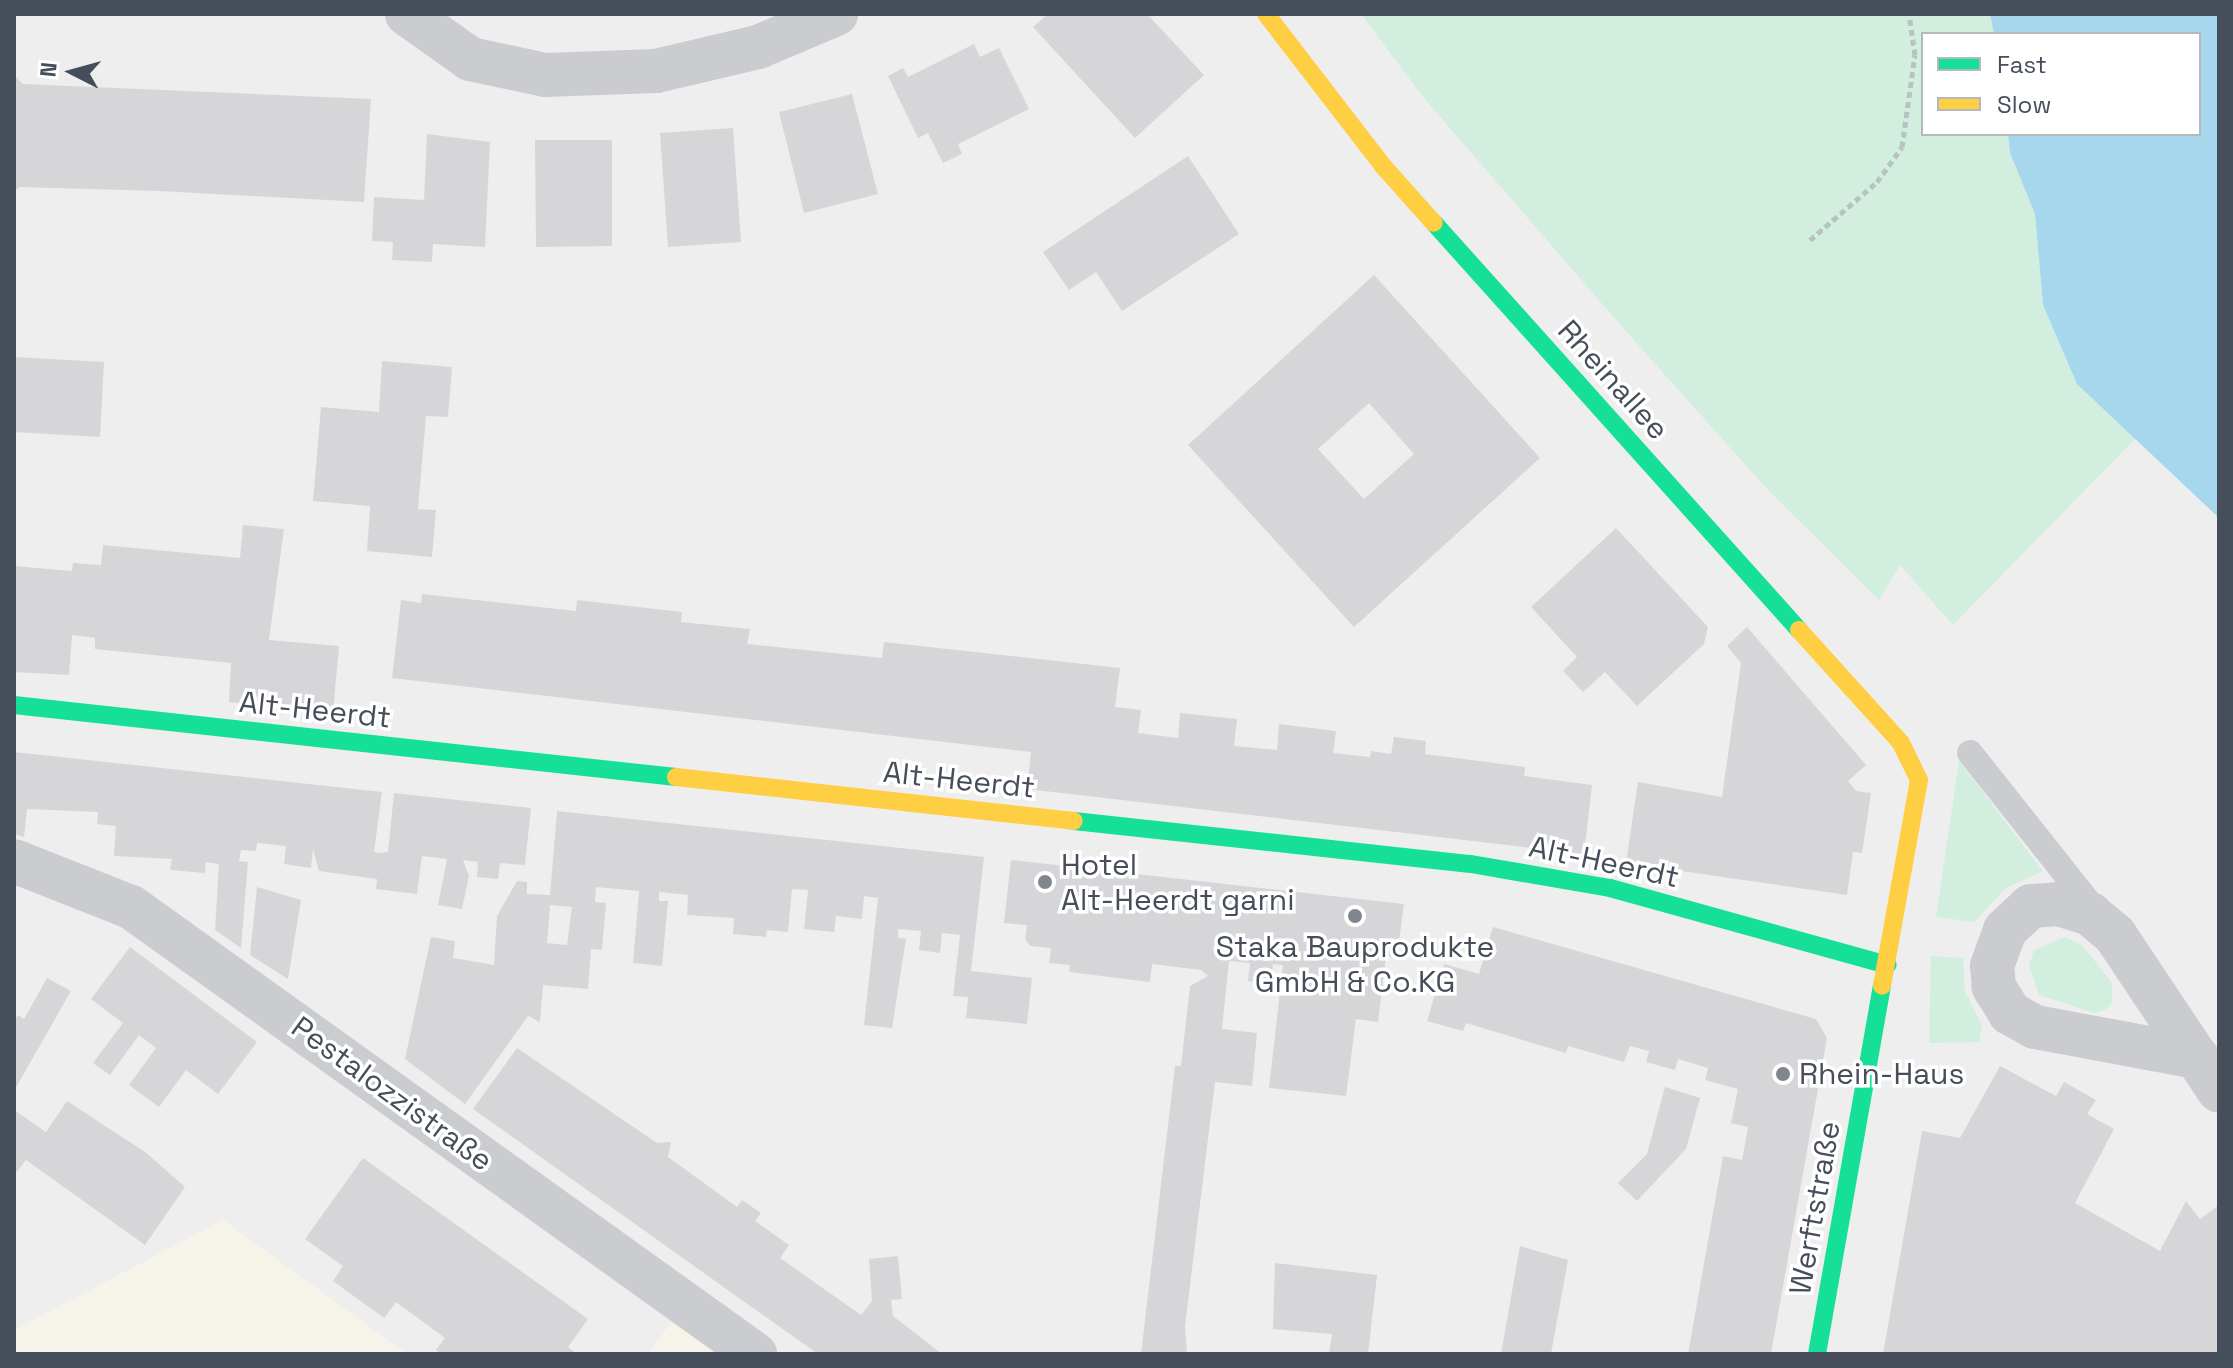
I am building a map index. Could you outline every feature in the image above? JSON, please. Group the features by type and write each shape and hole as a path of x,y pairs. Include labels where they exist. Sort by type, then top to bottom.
{"street":[{"path":"407,14 470,59 545,75 656,71 758,47 836,14"},
{"name":"Rheinallee","path":"1266,14 1383,166 1901,743 1919,780"},
{"name":"Alt-Heerdt","path":"14,705 1471,864 1610,888 1888,965"},
{"name":"Werftstraße","path":"1817,1354 1919,780"},
{"name":"Pestalozzistraße","path":"14,861 131,907 755,1354"},
{"path":"2058,904 2090,914 2115,935 2212,1065 2035,1027 2010,1013 1994,987 1997,943 2031,906 2058,904"}],"lane":[{"path":"1970,753 2115,935"}],"path":[{"path":"1810,240 1877,182 1902,147 1915,55 1909,14"}],"shaded area":[{"path":"223,1220 407,1354 14,1354 14,1330"},
{"path":"682,1307 748,1354 648,1354"}],"green space":[{"path":"1361,14 1990,14 1994,32 1921,32 1921,136 2008,136 2010,153 2035,214 2043,305 2077,384 2136,438 1953,625 1900,565 1879,600 1768,490 1423,97"},
{"path":"1959,761 2043,871 2006,888 1974,922 1936,917"},
{"path":"2065,937 2083,946 2112,983 2112,1003 2105,1010 2094,1013 2039,995 2029,966 2034,950"},
{"path":"1931,956 1963,958 1965,992 1982,1025 1979,1042 1929,1043"}],"water":[{"path":"1990,14 2219,14 2219,518 2077,384 2043,305 2035,214 2010,153 2008,136 2201,136 2201,32 1994,32"}],"building":[{"path":"1048,14 1147,14 1204,75 1135,138 1033,27"},
{"path":"974,44 980,57 999,48 1029,109 958,144 962,154 943,163 928,133 918,138 888,76 903,68 908,77"},
{"path":"14,75 23,84 371,99 364,202 20,187 14,192"},
{"path":"852,94 878,194 804,213 779,112"},
{"path":"733,128 741,242 668,247 660,133"},
{"path":"427,134 490,142 485,247 433,244 432,262 392,260 393,242 372,241 374,197 424,200"},
{"path":"535,140 612,140 612,246 536,247"},
{"path":"1188,156 1239,234 1122,311 1096,272 1069,290 1043,252"},
{"path":"1374,275 1540,458 1354,627 1188,445","holes":["1369,403 1414,454 1364,499 1318,449"]},
{"path":"14,357 104,362 100,437 14,432"},
{"path":"382,361 452,367 448,417 426,416 418,509 436,510 432,557 367,551 370,506 313,501 321,407 379,412"},
{"path":"243,525 284,529 269,640 339,646 333,712 229,702 231,663 95,649 95,638 72,635 69,675 14,672 14,566 72,571 73,563 101,565 103,545 240,558"},
{"path":"1616,528 1708,627 1704,644 1637,706 1605,672 1583,692 1563,671 1577,657 1531,607"},
{"path":"422,594 576,611 577,600 682,612 681,622 750,629 747,644 882,658 884,642 1120,668 1115,707 1141,710 1138,733 1178,738 1180,713 1237,719 1234,746 1277,750 1279,724 1336,731 1333,753 1370,757 1371,751 1391,754 1394,737 1426,741 1425,754 1525,767 1524,776 1592,785 1584,854 1027,789 1031,752 392,678 401,600 421,603"},
{"path":"1747,627 1866,765 1848,781 1856,791 1871,793 1862,853 1853,852 1847,895 1626,863 1638,782 1722,797 1741,663 1727,646"},
{"path":"14,752 382,792 374,852 381,853 388,852 394,793 531,808 525,865 500,863 498,879 477,877 478,862 463,860 469,876 462,909 438,905 447,859 422,856 417,894 376,889 377,879 319,871 313,849 311,868 284,864 286,846 257,843 256,851 241,850 239,861 248,862 241,948 215,930 219,864 206,862 205,873 170,870 172,859 114,856 116,826 97,824 98,812 27,809 24,837 14,834"},
{"path":"557,811 984,857 971,971 1032,978 1027,1024 966,1018 968,997 953,996 960,935 942,933 940,953 919,950 921,931 898,929 898,938 906,939 892,1028 864,1025 878,898 864,896 862,919 836,916 834,932 804,929 808,890 792,889 788,932 767,930 766,937 733,934 734,918 687,915 688,895 659,892 659,901 668,901 662,966 633,963 639,891 596,887 595,902 606,903 602,950 591,949 588,989 543,985 540,1022 528,1016 465,1104 405,1059 431,937 455,941 453,958 494,965 497,916 517,881 527,882 527,894 550,895","holes":["550,905 572,907 567,945 547,943"]},
{"path":"1011,860 1404,904 1397,957 1386,956 1378,1022 1356,1019 1346,1096 1269,1088 1283,965 1273,964 1271,984 1248,981 1250,963 1229,961 1222,1029 1257,1033 1252,1086 1215,1082 1185,1326 1187,1354 1141,1354 1175,1066 1181,1066 1190,986 1208,976 1201,970 1152,964 1150,982 1069,972 1070,965 1049,963 1051,948 1030,946 1025,939 1027,925 1004,923"},
{"path":"257,887 301,900 288,979 250,955"},
{"path":"1493,927 1816,1019 1827,1038 1771,1354 1688,1354 1723,1156 1742,1160 1748,1127 1731,1123 1738,1089 1705,1080 1708,1068 1678,1059 1675,1070 1646,1062 1649,1051 1630,1046 1624,1062 1568,1046 1566,1053 1466,1023 1463,1031 1427,1021 1444,964 1479,974"},
{"path":"130,947 257,1042 218,1094 186,1070 159,1107 129,1085 156,1048 139,1035 110,1075 93,1063 123,1023 91,999"},
{"path":"47,978 71,991 14,1091 14,1022 18,1015 24,1019"},
{"path":"517,1048 657,1143 671,1142 668,1157 737,1207 742,1200 761,1213 755,1221 789,1245 780,1258 861,1315 872,1301 869,1259 898,1256 902,1299 891,1300 893,1316 942,1354 818,1354 473,1109"},
{"path":"2000,1066 2056,1096 2064,1082 2096,1100 2087,1114 2114,1129 2075,1203 2160,1251 2186,1201 2200,1219 2219,1205 2219,1354 1883,1354 1922,1131 1960,1138"},
{"path":"1665,1087 1700,1098 1686,1149 1637,1201 1618,1183 1647,1154"},
{"path":"67,1101 145,1152 185,1187 145,1245 26,1160 14,1175 14,1110 46,1132"},
{"path":"363,1158 588,1319 568,1347 577,1354 441,1354 436,1350 445,1338 396,1302 384,1318 333,1281 343,1266 305,1239"},
{"path":"1520,1246 1568,1260 1551,1354 1501,1354"},
{"path":"1275,1263 1377,1275 1368,1354 1329,1354 1332,1334 1273,1329"}],"traffic: fast":[{"path":"1434,223 1799,630"},
{"path":"14,705 676,777"},
{"path":"1074,821 1471,864 1610,888 1888,965"},
{"path":"1817,1354 1882,986"}],"traffic: slow":[{"path":"1266,14 1383,166 1434,223"},
{"path":"1799,630 1901,743 1919,780 1882,986"},
{"path":"676,777 1074,821"}],"place":[{"name":"Hotel Alt-Heerdt garni","path":"1045,882"},
{"name":"Staka Bauprodukte GmbH & Co.KG","path":"1355,916"},
{"name":"Rhein-Haus","path":"1783,1074"}]}
